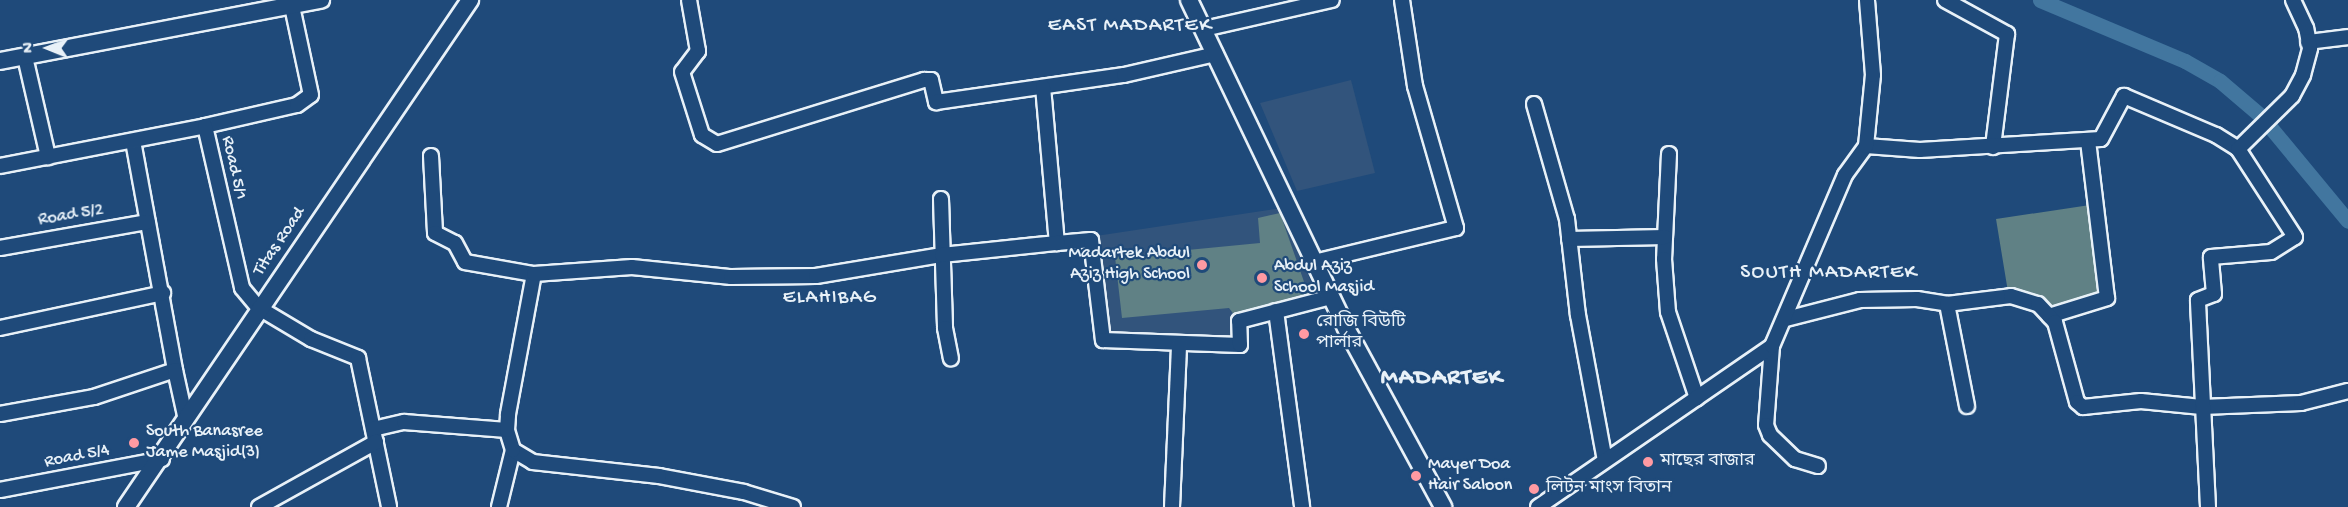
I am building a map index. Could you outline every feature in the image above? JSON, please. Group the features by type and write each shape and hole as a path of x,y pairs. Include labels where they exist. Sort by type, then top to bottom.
{"street":[{"path":"0,62 321,0"},
{"name":"Titas Road","path":"126,507 162,459 259,308 470,0"},
{"path":"689,0 698,51 682,72 702,135 717,144 924,80 931,80 934,85 936,102 1124,75 1216,54"},
{"path":"1189,0 1331,297 1443,507"},
{"path":"1204,29 1332,0"},
{"path":"1314,262 1455,228 1415,86 1402,0"},
{"path":"1818,466 1795,459 1770,435 1766,425 1772,346 1786,319 1845,175 1866,146 1873,75 1867,0"},
{"path":"1945,0 2007,34 1994,147"},
{"path":"2238,149 2278,112 2303,75 2308,42 2306,28 2292,0"},
{"path":"205,126 297,105 311,95 292,6"},
{"path":"2308,42 2348,37"},
{"path":"25,57 48,157"},
{"path":"1042,87 1057,243"},
{"path":"1866,146 1920,150 2101,139 2124,96 2216,135 2238,149 2295,237 2271,252 2211,257 2214,294 2198,300 2204,382 2202,407 2208,507"},
{"path":"1534,104 1569,239 1578,315 1605,460"},
{"name":"Road 5/1","path":"0,166 205,126 242,288 259,308 311,339 358,358 374,436"},
{"path":"2049,316 2107,298 2088,140"},
{"path":"133,141 186,420"},
{"path":"1669,154 1665,237 1668,312 1697,398"},
{"path":"431,156 435,233 455,243 465,262 534,274 632,267 731,277 800,277 942,255 1091,240 1103,340 1179,345 1240,345 1239,321 1331,297"},
{"path":"941,200 942,255 951,358"},
{"name":"Road 5/2","path":"0,248 148,222"},
{"path":"1569,239 1665,237"},
{"path":"499,507 513,450 507,430 534,274"},
{"path":"0,328 163,293"},
{"path":"1786,319 1860,300 1917,299 1947,304 2012,296 2038,304 2055,322 2068,359 2079,406 2141,401 2202,407 2301,403 2348,392"},
{"path":"1947,304 1967,406"},
{"path":"1276,311 1302,507"},
{"path":"1172,507 1179,345"},
{"path":"1538,507 1772,346"},
{"path":"0,414 94,397 175,370"},
{"path":"259,507 282,501 374,436 404,422 507,430"},
{"path":"374,436 389,507"},
{"path":"513,450 533,462 659,476 744,492 793,507"},
{"name":"Road 5/4","path":"0,490 162,459"}],"shaded area":[{"path":"1351,80 1375,173 1297,191 1260,103"},
{"name":"Madartek Abdul Aziz High School","path":"1282,208 1316,295 1235,316 1232,340 1106,335 1096,236"}],"green space":[{"path":"2090,205 2102,294 2051,307 2031,292 2008,292 1996,219"},
{"path":"1280,213 1309,296 1235,316 1229,308 1122,318 1115,257 1260,243 1258,218"}],"waterway":[{"path":"2040,0 2185,61 2220,81 2261,116 2348,221"}],"place":[{"name":"Madartek Abdul Aziz High School","path":"1202,265"},
{"name":"Abdul Aziz School Masjid","path":"1262,278"},
{"name":"রোজি বিউটি পার্লার","path":"1304,334"},
{"name":"South Banasree Jame Masjid(3)","path":"134,443"},
{"name":"মাছের বাজার","path":"1648,462"},
{"name":"Mayer Doa Hair Saloon","path":"1416,476"},
{"name":"লিটন মাংস বিতান","path":"1534,489"}],"district":[{"name":"EAST MADARTEK","path":"1130,27"},
{"name":"SOUTH MADARTEK","path":"1829,274"},
{"name":"ELAHIBAG","path":"830,298"},
{"name":"MADARTEK","path":"1442,379"}]}
